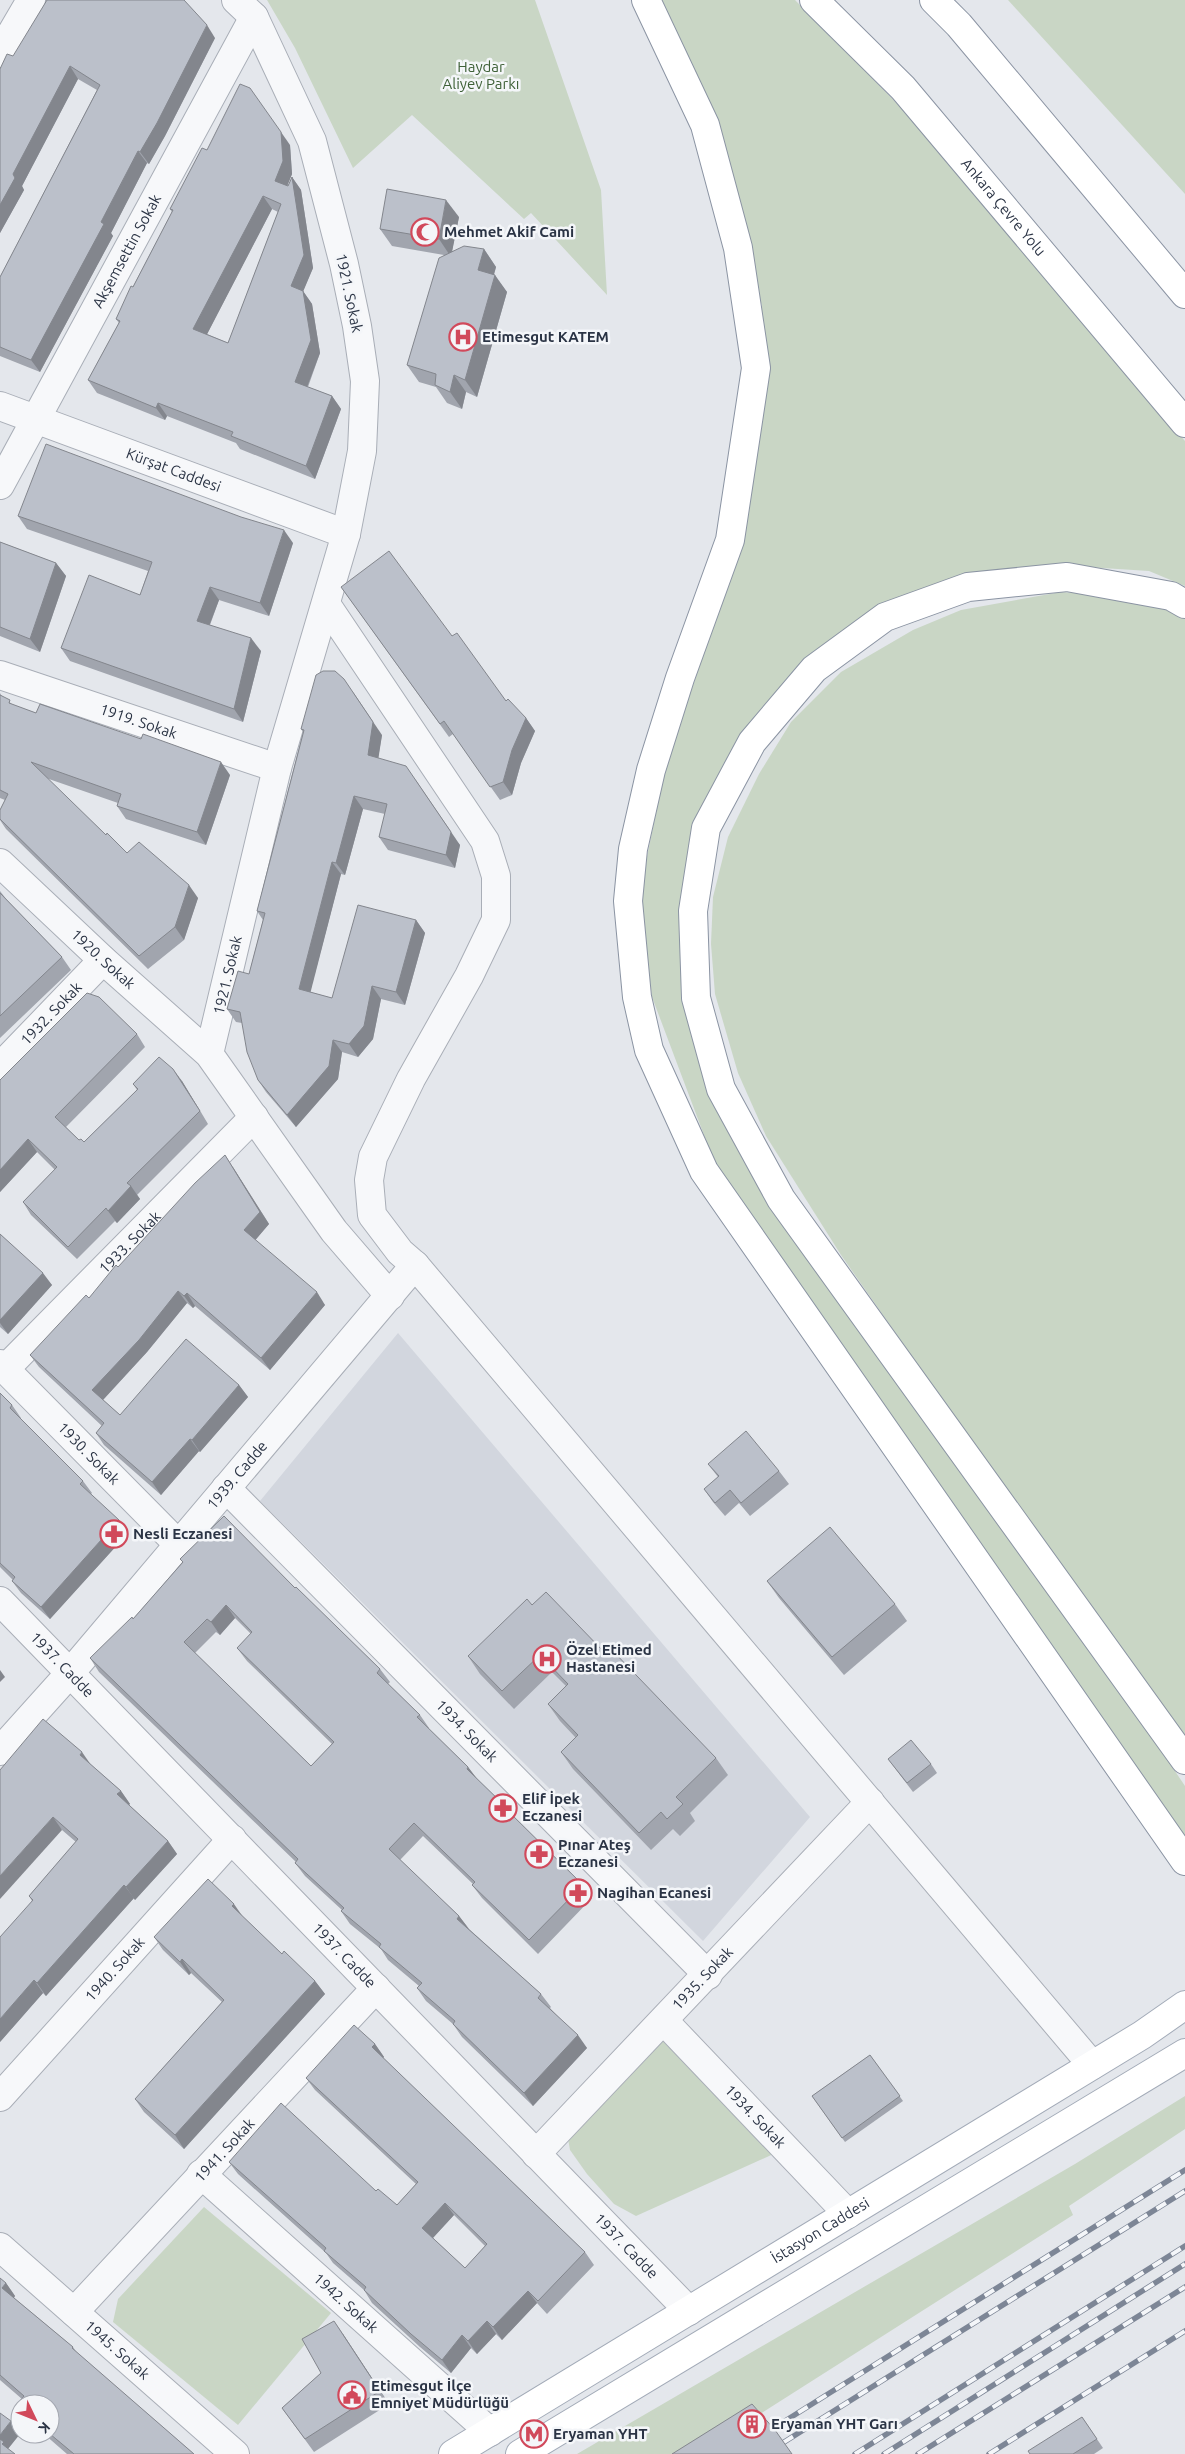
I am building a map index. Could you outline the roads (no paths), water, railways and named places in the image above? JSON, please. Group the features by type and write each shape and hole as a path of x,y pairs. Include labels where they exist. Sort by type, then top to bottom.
{"main road":[{"path":"646,0 705,125 738,248 756,368 730,540 680,678 651,770 633,848 628,901 637,997 649,1050 704,1171 1185,1861"},
{"name":"Ankara Çevre Yolu","path":"814,0 903,88 1185,423"},
{"path":"934,0 959,25 1185,294"},
{"path":"1185,604 1171,596 1067,578 968,587 885,617 814,669 752,742 706,828 693,910 696,998 721,1089 781,1199 1185,1760"},
{"name":"İstasyon Caddesi","path":"453,2454 1092,2065 1185,2005"},
{"path":"520,2454 1185,2052"}],"street":[{"path":"0,53 28,1"},
{"name":"Akşemsettin Sokak","path":"0,485 36,420 245,9"},
{"name":"1921. Sokak","path":"208,1054 277,768 346,534 362,451 365,381 357,326 344,264 312,141 245,9"},
{"name":"Kürşat Caddesi","path":"0,406 346,534"},
{"path":"326,604 484,841 496,876 496,920 469,976 411,1079 373,1157 368,1180 372,1215 400,1252 415,1265 1092,2065"},
{"name":"1919. Sokak","path":"0,675 277,768"},
{"name":"1920. Sokak","path":"0,863 102,960 208,1054"},
{"name":"1932. Sokak","path":"0,1067 102,960"},
{"path":"208,1054 334,1231 390,1296"},
{"name":"1933. Sokak","path":"2,1366 254,1117"},
{"name":"1939. Cadde","path":"0,1751 70,1673 415,1265"},
{"name":"1930. Sokak","path":"2,1366 178,1544"},
{"name":"1934. Sokak","path":"226,1488 708,1975"},
{"name":"1937. Cadde","path":"0,1601 689,2311"},
{"name":"1935. Sokak","path":"536,2154 708,1975 870,1802"},
{"name":"1940. Sokak","path":"0,2097 232,1839"},
{"name":"1941. Sokak","path":"74,2312 376,1988"},
{"name":"1934. Sokak","path":"664,2021 848,2214"},
{"name":"1942. Sokak","path":"201,2174 490,2432"},
{"name":"1945. Sokak","path":"0,2247 235,2454"}],"railway":[{"path":"761,2436 1185,2170"},
{"path":"765,2454 1185,2191"},
{"path":"855,2454 1185,2246"},
{"path":"884,2454 1185,2264"},
{"path":"918,2454 1185,2287"},
{"path":"989,2454 1185,2331"}],"place":[{"name":"Mehmet Akif Cami","path":"425,232"},
{"name":"Etimesgut KATEM","path":"463,337"},
{"name":"Nesli Eczanesi","path":"114,1534"},
{"name":"Özel Etimed Hastanesi","path":"547,1659"},
{"name":"Elif İpek Eczanesi","path":"503,1808"},
{"name":"Pınar Ateş Eczanesi","path":"539,1854"},
{"name":"Nagihan Ecanesi","path":"578,1893"},
{"name":"Etimesgut İlçe Emniyet Müdürlüğü","path":"352,2395"},
{"name":"Eryaman YHT Garı","path":"752,2424"},
{"name":"Eryaman YHT","path":"534,2434"}],"park label":[{"name":"Haydar Aliyev Parkı","path":"481,76"}]}
